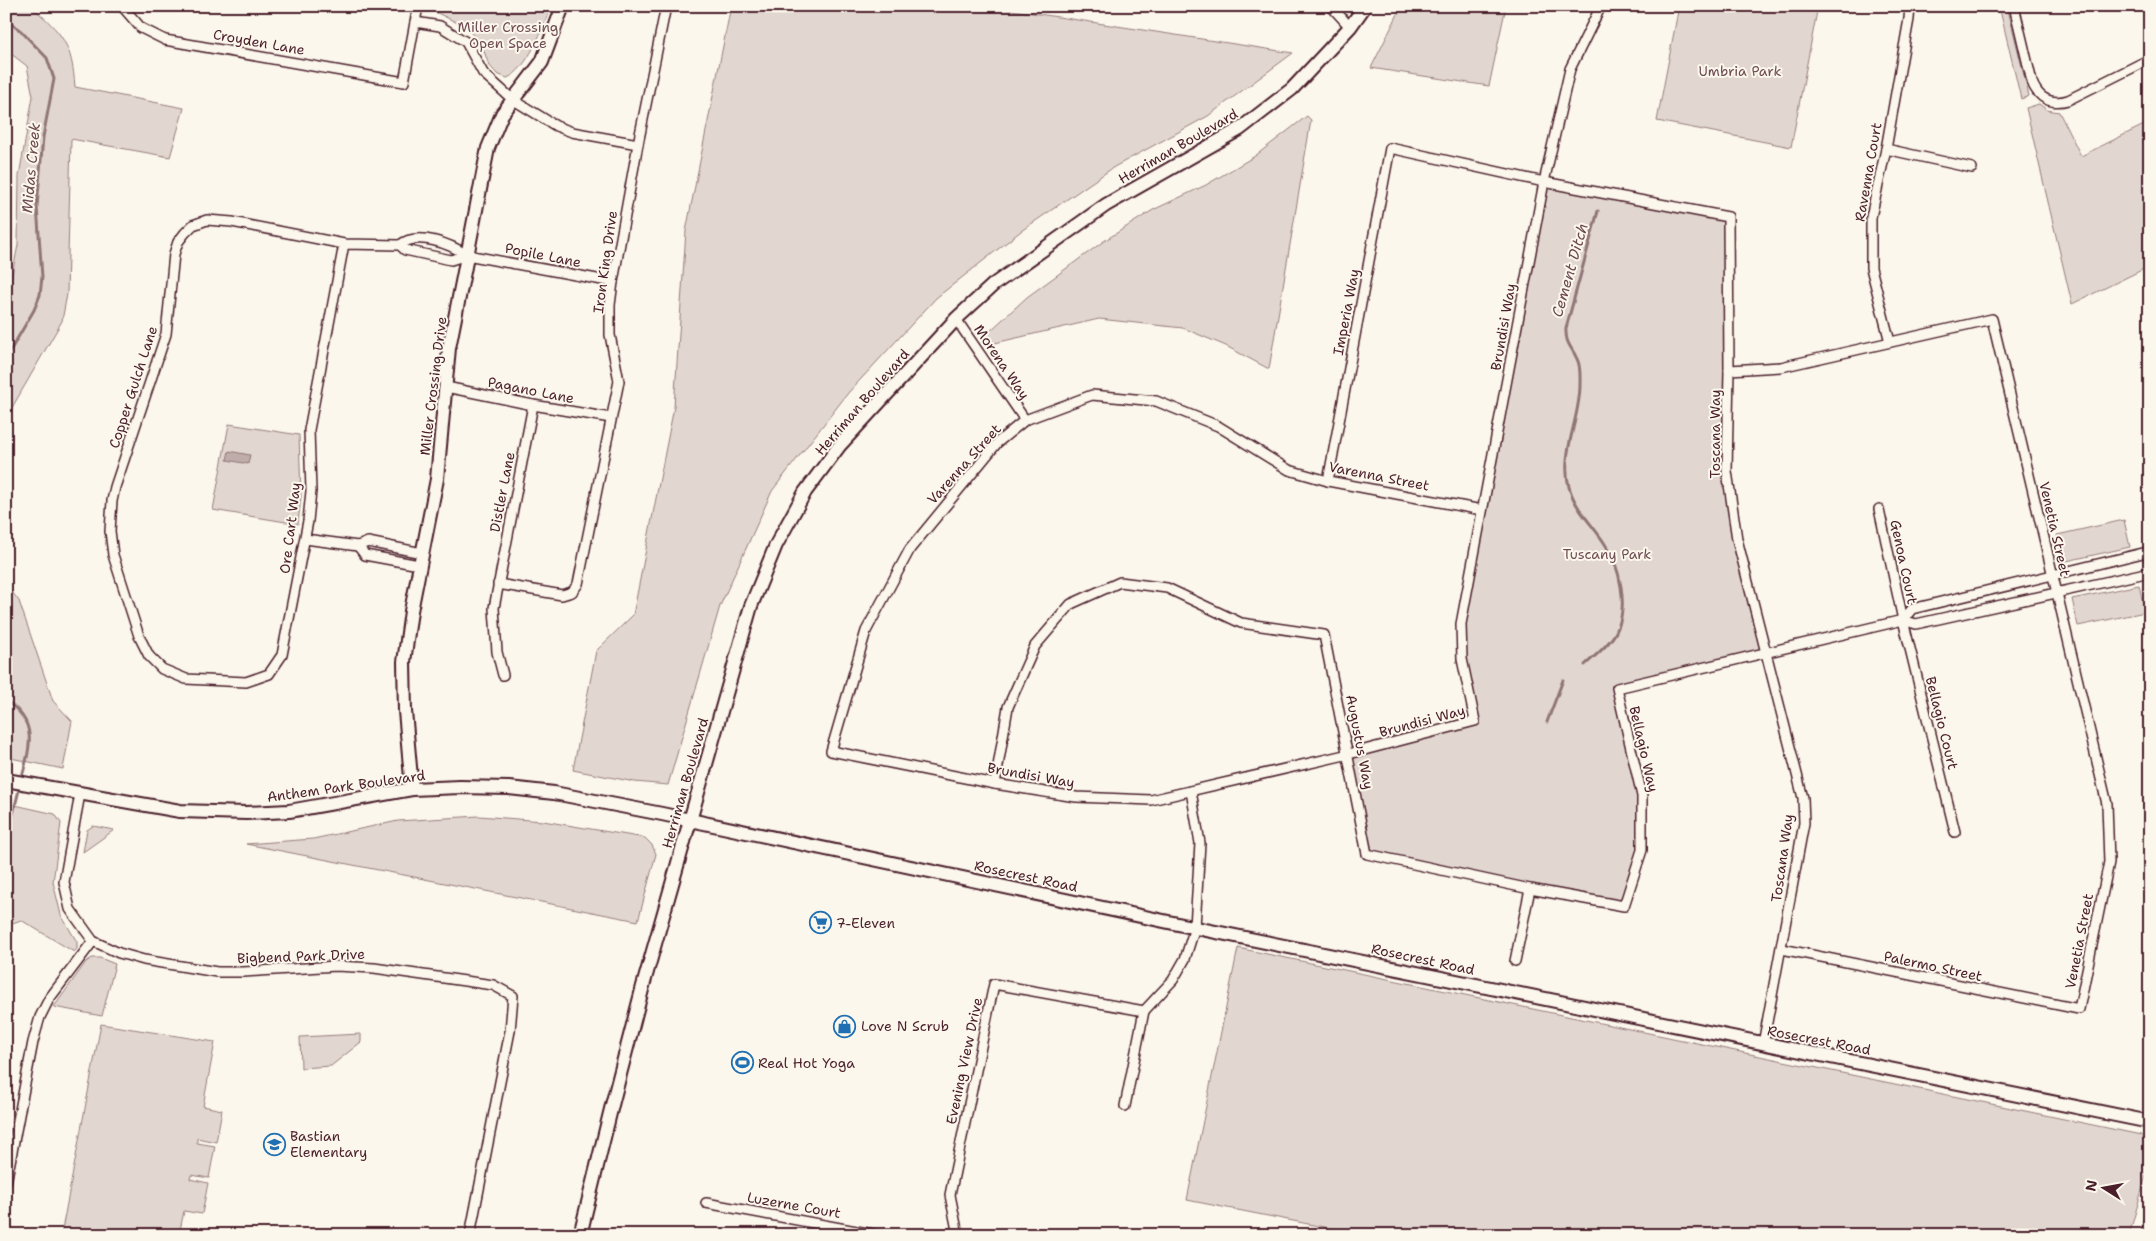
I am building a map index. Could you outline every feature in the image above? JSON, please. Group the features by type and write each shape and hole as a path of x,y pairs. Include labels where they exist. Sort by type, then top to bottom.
{"main road":[{"name":"Miller Crossing Drive","path":"412,790 405,711 404,662 439,464 449,348 467,254 488,148 502,114 542,62 563,6"},
{"name":"Herriman Boulevard","path":"580,1235 641,995 751,606 776,545 805,492 840,445 956,319 993,285 1106,205 1240,129 1292,89 1350,27 1365,6"},
{"name":"Anthem Park Boulevard","path":"6,780 180,811 246,813 289,811 412,790 460,787 509,788 598,801 690,820"},
{"name":"Rosecrest Road","path":"690,820 1195,927 2150,1122"}],"street":[{"name":"Croyden Lane","path":"122,6 141,28 165,40 404,82 415,22"},
{"path":"418,6 415,22 440,26 466,42 482,73 512,99 556,126 572,132 638,144"},
{"name":"Iron King Drive","path":"498,584 562,595 572,592 578,584 619,381 610,334 610,305 613,282 666,6"},
{"path":"1331,6 1350,27"},
{"name":"Brundisi Way","path":"832,751 995,784 1076,797 1151,800 1349,754 1475,721 1462,659 1461,624 1544,182 1570,69 1601,6"},
{"name":"Ravenna Court","path":"1890,342 1871,268 1871,217 1886,149 1910,6"},
{"path":"2017,7 2032,82 2037,93 2044,98 2057,102 2068,100 2150,60"},
{"name":"Toscana Way","path":"1390,148 1544,182 1728,217 1729,370 1727,472 1737,539 1804,798 1804,823 1763,1044"},
{"name":"Imperia Way","path":"1328,481 1390,148"},
{"path":"1886,149 1972,168"},
{"name":"Copper Gulch Lane","path":"162,670 149,656 139,636 113,556 110,531 115,487 166,334 174,254 178,242 193,225 207,220 239,223 344,244 400,245 407,240 424,240 454,246 467,254"},
{"name":"Ore Cart Way","path":"162,670 186,679 246,682 259,679 273,671 282,655 305,539 311,491 309,430 316,384 344,244"},
{"name":"Copper Gulch Lane","path":"400,245 405,250 451,260 467,254"},
{"name":"Popile Lane","path":"467,254 613,282"},
{"name":"Morena Way","path":"956,319 1025,420"},
{"name":"Venetia Street","path":"1729,370 1782,367 1992,319 2107,804 2109,862 2079,1009"},
{"name":"Pagano Lane","path":"446,387 533,405 611,418"},
{"name":"Varenna Street","path":"832,751 866,631 910,548 998,442 1025,420 1092,395 1156,401 1218,426 1289,470 1328,481 1482,510"},
{"name":"Distler Lane","path":"504,675 496,643 494,608 533,405"},
{"name":"Genoa Court","path":"1879,509 1903,620"},
{"path":"305,539 358,546 368,542 421,559"},
{"path":"358,546 365,555 421,559"},
{"name":"Bellagio Way","path":"1903,620 1912,609 2147,552 2150,561"},
{"name":"Bellagio Way","path":"1368,854 1530,889 1624,906 1642,850 1642,796 1616,688 1903,620 1916,624 2150,572"},
{"name":"Augustus Way","path":"995,784 1008,707 1035,646 1071,604 1120,582 1167,588 1241,623 1324,635 1368,854"},
{"name":"Bellagio Court","path":"1903,620 1955,832"},
{"path":"1124,1106 1144,1011 1173,980 1186,959 1195,927 1200,843 1191,791"},
{"path":"6,1183 33,1042 40,1017 49,1000 93,941 70,909 64,882 80,794"},
{"path":"1515,961 1530,889"},
{"name":"Bigbend Park Drive","path":"93,941 144,960 216,972 336,966 374,968 493,985 513,996 510,1032 470,1235"},
{"name":"Palermo Street","path":"1782,949 2079,1009"},
{"name":"Evening View Drive","path":"957,1234 950,1195 994,984 1144,1011"},
{"name":"Luzerne Court","path":"706,1203 878,1235"},
{"path":"2146,1235 2150,1214"},
{"path":"945,1235 957,1234"}],"green space":[{"path":"6,6 31,6 51,24 64,41 68,50 74,72 75,87 184,108 170,157 71,139 67,294 62,321 6,418 6,305 18,245 19,176 33,96 27,66 6,50"},
{"name":"Miller Crossing Open Space","path":"551,6 528,57 514,74 507,78 497,74 489,65 481,43 464,26 425,7"},
{"path":"731,6 986,6 1293,53 1208,116 1114,167 1021,231 936,298 848,393 772,491 720,606 668,785 635,782 573,770 596,651 633,615 674,407 686,231"},
{"path":"1402,6 1506,6 1489,86 1371,68"},
{"name":"Umbria Park","path":"1679,6 1818,6 1791,147 1657,121"},
{"path":"1999,6 2007,6 2029,96 2021,99"},
{"path":"2039,104 2047,110 2059,112 2081,156 2150,122 2150,266 2072,304 2026,108"},
{"path":"1307,116 1311,120 1269,369 1226,346 1183,328 1099,319 986,345 989,332 1027,297 1104,241 1153,210 1206,185 1255,156"},
{"name":"Tuscany Park","path":"1544,182 1728,217 1727,471 1766,653 1617,688 1642,797 1642,850 1624,906 1367,854 1349,754 1475,721 1461,624"},
{"path":"229,424 299,435 301,496 298,524 213,510"},
{"path":"2124,520 2130,547 2062,562 2057,535"},
{"path":"6,584 19,601 53,701 72,721 63,769 6,757"},
{"path":"2139,585 2145,612 2078,626 2072,599"},
{"path":"6,803 55,814 61,823 53,882 61,915 77,942 77,949 74,952 21,920 6,927"},
{"path":"479,816 543,821 645,838 652,845 656,854 638,921 246,844 313,839 398,821"},
{"path":"93,826 114,830 83,852 87,830"},
{"path":"1238,948 2141,1135 2150,1152 2150,1162 2129,1235 1364,1235 1187,1200"},
{"path":"92,958 100,958 115,964 102,1016 54,1007 86,962"},
{"path":"101,1024 215,1042 203,1106 222,1110 216,1142 197,1138 197,1143 215,1146 209,1178 191,1175 190,1179 208,1183 202,1214 184,1211 179,1235 61,1235"},
{"path":"361,1034 361,1042 331,1066 301,1068 300,1037"}],"shaded area":[{"path":"229,451 250,455 248,464 227,460"}],"waterway":[{"name":"Midas Creek","path":"6,20 21,31 47,58 54,79 43,137 37,206 42,277 40,295 34,310 6,358"},
{"name":"Cement Ditch","path":"1585,665 1613,637 1620,622 1622,611 1621,587 1615,564 1605,544 1575,503 1569,487 1567,474 1567,461 1579,398 1580,368 1569,345 1566,328 1598,211"},
{"name":"Cement Ditch","path":"1547,722 1563,680"},
{"name":"Midas Creek","path":"6,701 24,718 28,727 29,746 21,780"},
{"name":"Midas Creek","path":"6,842 20,786"}],"place":[{"name":"7-Eleven","path":"820,923"},
{"name":"Love N Scrub","path":"845,1026"},
{"name":"Real Hot Yoga","path":"742,1063"},
{"name":"Bastian Elementary","path":"274,1144"}]}
